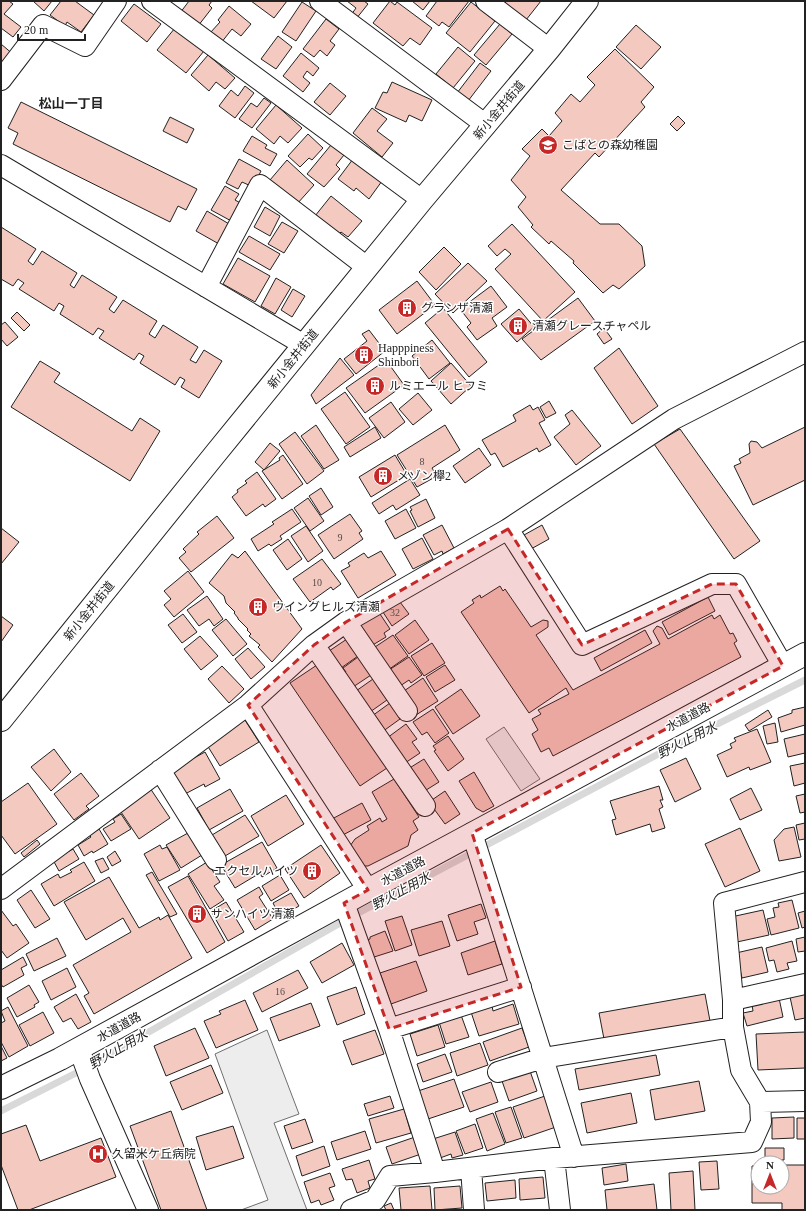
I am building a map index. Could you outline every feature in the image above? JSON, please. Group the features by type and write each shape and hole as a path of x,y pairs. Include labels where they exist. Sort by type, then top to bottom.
{"main road":[{"name":"新小金井街道","path":"1,720 367,267 550,49 588,1"},
{"name":"水道道路","path":"1,1088 84,1063 348,914 368,890 476,845 805,654"}],"street":[{"path":"1,80 43,25 85,46 116,1"},
{"path":"152,1 422,200"},
{"path":"320,1 486,125"},
{"path":"486,1 550,49"},
{"path":"1,165 304,345"},
{"path":"206,287 260,185 367,267"},
{"path":"1,889 248,705 314,645 346,622 508,529 674,419 805,352"},
{"path":"508,529 582,645 712,584 736,584 783,666"},
{"path":"346,622 407,711"},
{"path":"314,645 425,806"},
{"path":"248,705 368,890"},
{"path":"160,770 216,860"},
{"path":"476,845 574,1157"},
{"path":"350,1210 375,1200 390,1176 554,1158 752,1142 761,1122 760,1102 741,1070 734,1027 734,1000 724,902 805,882"},
{"path":"348,914 389,1030 435,1172"},
{"path":"734,1000 805,984"},
{"path":"389,1030 521,987"},
{"path":"498,1072 543,1058 734,1027"},
{"path":"84,1063 148,1210"},
{"path":"760,1102 805,1101"},
{"path":"554,1158 560,1210"},
{"path":"471,1168 474,1210"}],"highlighted area":[{"path":"508,529 582,645 712,584 736,584 783,666 472,833 521,987 389,1029 344,903 368,890 248,705 314,645 346,622"}],"shaded area":[{"path":"504,727 540,779 521,791 486,739"},
{"path":"267,1030 299,1114 274,1123 307,1210 241,1210 268,1200 215,1054"}],"building":[{"path":"1,1 9,1 13,4 4,14 21,27 13,37 1,28"},
{"path":"33,1 52,1 44,11"},
{"path":"61,1 75,1 94,15 81,32 67,22 65,26 50,15"},
{"path":"189,1 212,1 209,5 212,8 198,26 180,13"},
{"path":"251,1 287,1 274,18"},
{"path":"347,1 364,1 368,4 356,19 351,15 356,8"},
{"path":"390,1 395,5 397,2 432,28 420,45 410,38 403,46 373,23"},
{"path":"412,1 430,1 423,10"},
{"path":"437,1 469,1 449,27 442,22 439,26 426,16"},
{"path":"506,1 541,1 526,20 505,3"},
{"path":"302,2 316,11 296,41 282,32"},
{"path":"471,2 495,21 470,52 446,33"},
{"path":"134,4 161,24 147,42 121,21"},
{"path":"229,6 251,24 241,36 232,29 221,43 210,33 220,22 218,20"},
{"path":"326,19 339,29 330,41 335,45 327,56 320,50 314,57 303,49"},
{"path":"500,24 512,34 486,65 474,55"},
{"path":"636,25 661,47 641,69 616,47"},
{"path":"175,28 204,51 186,73 157,50"},
{"path":"278,36 292,47 276,69 261,59"},
{"path":"1,44 14,55 1,71"},
{"path":"458,47 475,61 453,88 436,74"},
{"path":"615,49 654,87 641,102 645,107 599,157 595,153 561,190 600,224 619,224 642,246 645,266 619,289 613,285 603,293 573,263 574,261 551,241 549,244 531,227 533,225 518,207 526,197 511,180 530,156 522,149 542,129 549,136 562,121 555,113 571,94 580,102 595,85 587,77"},
{"path":"301,53 319,68 313,76 307,71 303,77 310,83 303,92 283,76"},
{"path":"208,55 235,78 225,89 216,82 209,91 191,75"},
{"path":"480,63 491,71 468,101 457,93"},
{"path":"392,82 432,100 422,121 409,115 406,122 375,108 383,92 387,93"},
{"path":"330,83 346,96 330,115 314,102"},
{"path":"245,86 254,93 235,118 219,106 231,90 238,96"},
{"path":"264,98 271,103 252,128 239,119 251,103 257,107"},
{"path":"21,102 197,189 186,210 178,206 170,222 13,144 18,133 8,128"},
{"path":"276,105 302,128 288,143 280,136 274,144 256,129"},
{"path":"372,108 387,119 377,131 393,143 382,157 353,133"},
{"path":"678,116 685,123 677,131 670,124"},
{"path":"170,117 194,129 187,143 163,131"},
{"path":"308,134 323,148 312,160 309,158 300,167 288,156"},
{"path":"252,136 267,145 265,148 277,154 270,166 243,151"},
{"path":"331,145 344,155 336,165 340,169 324,187 307,174"},
{"path":"239,159 261,171 253,187 242,182 238,189 226,183"},
{"path":"353,159 382,181 369,199 356,188 354,191 338,179"},
{"path":"287,160 314,185 297,204 270,180"},
{"path":"225,186 239,194 235,200 244,205 235,223 211,210"},
{"path":"331,196 362,221 348,237 341,232 338,235 315,216"},
{"path":"265,207 280,216 270,236 254,227"},
{"path":"207,211 236,228 219,244 196,231"},
{"path":"282,222 298,231 284,253 268,244"},
{"path":"512,224 575,292 543,321 495,269 511,254 505,249 497,256 488,246"},
{"path":"1,227 36,249 28,261 33,265 42,251 77,273 70,285 74,288 82,275 117,297 109,309 114,313 123,300 157,321 149,334 155,338 163,325 198,347 190,360 196,363 204,350 222,361 199,398 181,387 185,380 180,377 175,385 140,363 144,356 139,353 134,360 99,338 104,331 98,328 93,335 60,314 64,306 59,303 54,311 19,289 24,283 18,279 13,286 1,279"},
{"path":"249,236 280,254 270,270 239,252"},
{"path":"444,247 461,264 436,290 419,272"},
{"path":"238,258 270,276 255,302 223,284"},
{"path":"468,263 487,281 453,313 435,294"},
{"path":"276,278 291,287 275,314 261,306"},
{"name":"グランザ清瀬","path":"417,281 435,305 397,334 379,310"},
{"path":"491,286 507,307 492,318 497,326 477,340 467,327 471,323 460,309"},
{"path":"293,289 305,296 292,317 281,310"},
{"path":"578,298 595,321 541,360 522,339"},
{"path":"443,308 487,362 469,377 425,323"},
{"name":"清瀬グレースチャペル","path":"519,309 534,327 517,342 501,324"},
{"path":"17,312 30,325 24,331 11,318"},
{"path":"5,322 18,337 7,346 1,339 1,325"},
{"path":"604,328 612,339 604,344 597,334"},
{"name":"Happpiness Shinbori","path":"369,330 385,351 356,374 344,359 367,341 362,334"},
{"path":"432,340 450,363 429,379 412,356"},
{"path":"619,348 658,406 632,424 594,368"},
{"path":"340,358 354,375 316,404 311,395"},
{"name":"ルミエール ヒフミ","path":"386,360 404,385 365,413 346,388"},
{"path":"40,361 60,373 54,382 132,431 140,418 160,431 130,481 11,407"},
{"path":"451,363 471,386 451,404 431,381"},
{"path":"345,392 370,427 346,444 321,409"},
{"path":"418,393 432,410 413,425 399,409"},
{"path":"549,401 556,413 546,418 540,407"},
{"path":"391,402 405,422 384,438 369,418"},
{"path":"530,405 533,410 538,407 545,420 539,423 551,445 539,452 537,448 503,467 495,453 491,455 482,440 516,421 513,415"},
{"path":"572,410 601,446 576,465 554,437 570,424 565,415"},
{"path":"316,425 339,460 324,469 301,436"},
{"path":"445,425 460,450 432,468 437,476 417,487 397,455"},
{"path":"375,427 381,438 350,457 344,447"},
{"path":"805,427 805,480 753,505 734,466 741,463 739,459 750,453 749,444 751,441 757,442 762,448"},
{"path":"680,429 760,541 734,559 654,444"},
{"path":"295,432 324,471 307,484 279,444"},
{"path":"270,443 280,451 264,470 255,462"},
{"path":"479,448 491,465 465,483 453,466"},
{"path":"283,455 303,484 282,499 262,471 280,460 279,458"},
{"name":"メゾン欅2","path":"395,455 407,475 371,497 359,477"},
{"path":"257,472 276,499 265,507 263,504 246,516 232,497 238,492 237,490 247,483 245,481"},
{"path":"410,479 420,495 396,510 393,505 379,514 372,503"},
{"path":"321,488 333,507 321,515 309,496"},
{"path":"308,498 324,521 310,531 294,508"},
{"path":"426,499 435,518 418,527 410,511 412,510 410,507"},
{"path":"292,509 301,522 280,536 282,539 271,546 269,544 258,551 251,539 274,524 272,522"},
{"path":"406,509 416,528 395,539 385,521"},
{"path":"350,514 362,531 359,533 363,539 334,559 318,535"},
{"path":"217,516 234,538 191,572 179,558 186,552 183,549 199,534 197,532"},
{"path":"442,525 454,548 443,554 442,551 434,555 423,535"},
{"path":"542,525 549,539 531,549 524,535"},
{"path":"306,526 323,551 308,562 291,536"},
{"path":"1,528 19,542 1,564"},
{"path":"422,538 433,559 413,569 402,549"},
{"path":"288,539 302,559 287,570 273,550"},
{"name":"ウイングヒルズ清瀬","path":"245,551 302,629 272,662 258,647 260,645 249,636 251,634 247,630 248,629 226,603 224,596 209,583 232,554 238,558"},
{"path":"381,551 396,575 358,598 341,571 350,566 348,563 364,553 368,558"},
{"path":"322,559 341,584 333,590 331,587 310,602 293,579"},
{"path":"188,571 204,592 174,617 164,605 171,599 164,591"},
{"path":"500,586 503,591 505,589 531,627 543,620 548,621 548,627 536,635 573,690 660,644 653,631 657,626 662,628 668,639 712,615 714,619 720,615 730,634 733,633 737,641 734,643 741,657 553,756 549,748 541,752 532,734 538,730 532,719 541,714 538,710 569,694 566,688 529,713 461,612 474,603 472,600 480,595 481,598"},
{"path":"207,596 223,619 214,626 209,619 199,626 187,610"},
{"path":"708,597 715,611 669,635 662,622"},
{"path":"397,598 409,614 392,626 381,609"},
{"path":"378,611 390,629 384,633 386,637 371,646 357,624"},
{"path":"183,614 197,632 182,643 168,625"},
{"path":"1,616 13,625 1,642"},
{"path":"226,619 247,644 233,656 212,630"},
{"path":"415,620 429,640 409,654 395,635"},
{"path":"645,630 652,643 601,671 594,658"},
{"path":"393,635 408,656 388,670 372,649"},
{"path":"200,636 218,656 201,670 184,649"},
{"path":"347,639 358,656 341,668 329,651"},
{"path":"432,643 445,663 424,676 411,656"},
{"path":"248,648 265,667 251,679 235,659"},
{"path":"358,657 371,675 353,687 344,673 346,672 343,668"},
{"path":"409,657 422,675 411,683 409,680 400,686 389,670"},
{"path":"320,663 390,766 360,786 290,683"},
{"path":"445,665 455,680 435,692 426,677"},
{"path":"222,666 244,689 229,703 208,679"},
{"path":"423,678 438,701 416,715 401,693"},
{"path":"373,679 387,700 370,712 356,691"},
{"path":"461,689 480,716 453,734 435,707"},
{"path":"390,703 400,719 382,732 372,716"},
{"path":"805,707 805,725 781,732 778,718 792,713 792,710"},
{"path":"433,709 449,733 435,743 427,732 422,735 413,722"},
{"path":"768,710 772,717 749,731 745,725"},
{"path":"243,717 259,742 220,766 207,745"},
{"path":"775,723 778,742 767,744 763,726"},
{"path":"406,724 417,739 412,742 420,753 405,763 387,738"},
{"path":"757,729 771,762 750,770 749,767 727,777 717,755 732,748 730,744 736,741 734,738"},
{"path":"805,734 805,753 788,757 784,739"},
{"path":"448,736 464,759 448,771 434,751 436,750 433,746"},
{"path":"54,749 71,772 51,791 31,767"},
{"path":"205,752 220,779 205,787 204,784 185,794 172,770"},
{"path":"686,758 701,789 675,802 660,770"},
{"path":"424,759 439,782 423,792 408,769"},
{"path":"805,763 805,783 794,786 790,766"},
{"path":"474,772 494,806 483,812 476,808 459,781"},
{"path":"81,773 99,796 86,806 89,809 74,820 54,794"},
{"path":"394,779 419,817 413,821 418,830 411,835 408,846 368,866 362,866 350,846 355,839 369,830 367,826 380,818 382,822 387,819 372,792"},
{"path":"28,783 57,824 15,854 1,835 1,802"},
{"path":"659,786 663,800 660,800 663,807 659,809 665,828 652,832 650,824 616,835 612,820 616,819 610,801"},
{"path":"150,788 170,818 139,839 119,809"},
{"path":"751,788 762,810 740,820 730,799"},
{"path":"230,789 243,811 209,830 197,808"},
{"path":"445,791 460,814 445,824 429,802"},
{"path":"805,794 805,812 800,813 796,796"},
{"path":"286,795 304,824 268,846 251,816"},
{"path":"362,803 371,820 341,836 332,819"},
{"path":"121,814 131,829 111,841 103,829 115,822 113,819"},
{"path":"245,815 259,836 225,856 212,835"},
{"path":"805,823 805,839 799,840 796,825"},
{"path":"794,827 801,857 779,861 774,840 784,829"},
{"path":"740,828 760,871 725,887 705,844"},
{"path":"99,829 108,844 93,853 92,851 84,856 78,845 91,837 89,835"},
{"path":"188,833 202,855 181,868 166,845"},
{"path":"37,840 40,844 24,857 21,853"},
{"path":"262,842 277,868 262,877 260,873 235,888 221,865"},
{"path":"160,845 162,849 167,847 180,870 159,881 144,854"},
{"name":"エクセルハイツ","path":"321,845 340,873 304,898 285,869"},
{"path":"73,849 79,859 59,871 53,860"},
{"path":"115,851 121,861 112,866 107,857"},
{"path":"103,858 109,869 101,873 95,861"},
{"path":"84,862 95,881 54,906 41,884 58,874 60,878 72,872 70,870"},
{"path":"207,862 220,882 214,886 224,900 210,909 188,874"},
{"path":"152,872 177,914 170,917 146,875"},
{"path":"280,875 289,890 271,901 262,886"},
{"name":"サンハイツ清瀬","path":"188,876 225,942 207,953 168,887"},
{"path":"109,877 139,928 159,917 160,920 168,915 192,958 94,1014 84,996 89,993 73,965 131,932 123,918 86,940 64,902"},
{"path":"259,887 263,894 259,897 273,919 255,930 237,900"},
{"path":"31,890 50,919 35,928 17,900"},
{"path":"291,893 299,906 280,917 273,903"},
{"path":"792,900 799,928 771,935 767,919 775,917 773,908 779,907 778,903"},
{"path":"226,902 244,932 228,941 211,911"},
{"path":"481,904 486,918 474,922 478,934 457,941 448,915"},
{"path":"1,910 13,926 16,924 29,943 7,958 1,950"},
{"path":"763,910 769,935 737,942 731,917"},
{"path":"805,911 805,927 802,928 798,913"},
{"path":"402,916 412,945 395,951 385,921"},
{"path":"442,921 450,946 419,956 411,930"},
{"path":"385,931 393,951 371,958 365,941 370,939 370,937"},
{"path":"805,937 805,951 798,952 796,939"},
{"path":"57,938 66,956 34,971 26,954"},
{"path":"495,941 502,964 468,975 461,953"},
{"path":"792,941 797,961 787,963 789,969 777,972 774,960 769,961 766,948"},
{"path":"342,943 354,965 322,983 310,962"},
{"path":"762,947 768,972 742,978 736,953"},
{"path":"23,957 27,965 21,968 24,975 3,987 1,984 1,970"},
{"path":"416,961 427,991 391,1004 380,973"},
{"path":"67,968 76,987 51,1000 42,981"},
{"path":"298,970 308,988 262,1012 253,993"},
{"path":"29,985 39,1002 34,1005 35,1007 17,1017 7,998"},
{"path":"356,987 365,1014 337,1025 327,997"},
{"path":"76,994 91,1022 78,1029 71,1018 63,1022 54,1007"},
{"path":"705,994 710,1021 604,1039 599,1013"},
{"path":"805,994 805,1018 795,1020 790,997"},
{"path":"779,998 783,1017 747,1026 743,1013 753,1011 752,1005"},
{"path":"245,1000 258,1030 216,1048 204,1021 221,1014 219,1011"},
{"path":"311,1003 320,1026 279,1041 270,1018"},
{"path":"513,1004 519,1024 479,1036 471,1012 492,1006 493,1011"},
{"path":"8,1007 28,1046 9,1057 1,1042 1,1023 5,1021 1,1011"},
{"path":"43,1012 54,1033 30,1046 19,1025"},
{"path":"461,1015 469,1037 446,1044 439,1022"},
{"path":"438,1025 445,1047 417,1056 410,1034"},
{"path":"195,1028 209,1058 166,1076 154,1046"},
{"path":"522,1028 529,1047 490,1061 483,1042"},
{"path":"375,1030 384,1054 352,1065 343,1041"},
{"path":"805,1032 805,1068 758,1070 756,1034"},
{"path":"480,1043 488,1065 457,1076 450,1053"},
{"path":"1,1046 7,1058 1,1061"},
{"path":"445,1054 452,1072 423,1082 417,1064"},
{"path":"656,1055 660,1075 579,1090 575,1069"},
{"path":"211,1065 223,1093 182,1110 170,1082"},
{"path":"530,1071 537,1091 509,1101 502,1081"},
{"path":"454,1079 464,1107 428,1119 418,1091"},
{"path":"699,1081 705,1111 655,1120 650,1090"},
{"path":"491,1082 498,1102 470,1112 462,1092"},
{"path":"631,1093 637,1123 587,1133 581,1103"},
{"path":"390,1096 394,1108 368,1116 364,1104"},
{"path":"545,1096 556,1127 524,1138 513,1107"},
{"path":"511,1107 522,1138 506,1143 495,1112"},
{"path":"404,1109 411,1133 376,1143 369,1119"},
{"path":"171,1111 207,1210 161,1210 130,1126"},
{"path":"493,1113 505,1144 487,1151 476,1119"},
{"path":"794,1117 794,1138 772,1139 772,1118"},
{"path":"797,1118 805,1118 805,1139 797,1139"},
{"path":"305,1119 313,1142 292,1149 284,1126"},
{"path":"475,1124 483,1148 465,1154 456,1131"},
{"path":"26,1125 40,1161 101,1138 116,1177 29,1210 18,1210 1,1165 1,1134"},
{"path":"233,1126 244,1158 206,1170 196,1137"},
{"path":"365,1131 371,1149 337,1160 331,1142"},
{"path":"455,1132 463,1155 452,1158 451,1154 440,1158 433,1139"},
{"path":"415,1137 421,1154 392,1164 386,1147"},
{"path":"324,1146 330,1166 302,1176 296,1156"},
{"path":"765,1148 784,1148 784,1155 765,1155"},
{"path":"369,1160 375,1179 368,1181 370,1188 357,1193 352,1179 346,1180 342,1169"},
{"path":"717,1161 719,1189 701,1190 699,1162"},
{"path":"626,1164 628,1181 604,1185 602,1168"},
{"path":"790,1165 805,1165 805,1210 782,1210 782,1203 752,1203 752,1195 790,1195"},
{"path":"693,1171 695,1210 671,1210 669,1173"},
{"path":"330,1173 335,1186 329,1188 334,1200 321,1205 319,1200 311,1203 304,1182"},
{"path":"543,1177 545,1198 520,1200 519,1179"},
{"path":"515,1180 516,1198 487,1201 485,1183"},
{"path":"654,1184 657,1210 607,1210 605,1190"},
{"path":"430,1186 432,1210 401,1210 399,1188"},
{"path":"460,1186 462,1208 435,1210 434,1188"},
{"path":"391,1203 394,1210 386,1210 384,1206"}],"waterway":[{"name":"野火止用水","path":"1,1111 82,1070 349,918 664,751 805,680"}],"place":[{"name":"こばとの森幼稚園","path":"548,145"},
{"name":"グランザ清瀬","path":"407,308"},
{"name":"清瀬グレースチャペル","path":"518,326"},
{"name":"Happpiness Shinbori","path":"364,355"},
{"name":"ルミエール ヒフミ","path":"375,386"},
{"name":"メゾン欅2","path":"383,476"},
{"name":"ウイングヒルズ清瀬","path":"258,607"},
{"name":"エクセルハイツ","path":"312,871"},
{"name":"サンハイツ清瀬","path":"197,914"},
{"name":"久留米ケ丘病院","path":"98,1154"}],"district":[{"name":"松山一丁目","path":"71,103"}]}
